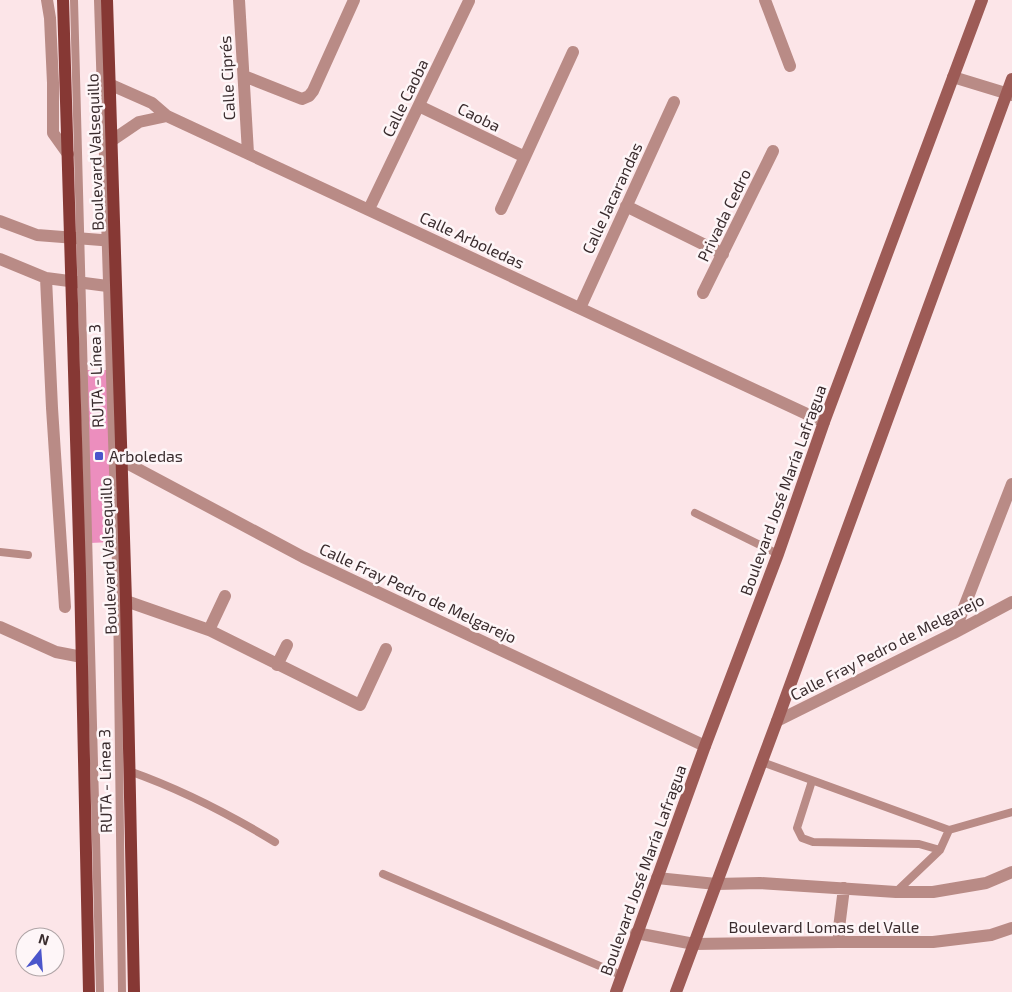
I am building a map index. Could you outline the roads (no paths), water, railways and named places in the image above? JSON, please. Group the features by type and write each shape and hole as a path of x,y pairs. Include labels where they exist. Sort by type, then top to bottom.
{"main road":[{"name":"Boulevard Valsequillo","path":"63,0 68,154 75,238 89,992"},
{"name":"Boulevard Valsequillo","path":"107,0 111,286 121,460 126,601 134,992"},
{"name":"Boulevard José María Lafragua","path":"616,992 705,746 778,554 824,422 982,0"},
{"path":"676,992 1009,94 1012,79"}],"street":[{"path":"47,0 50,18 53,83 53,132 68,154"},
{"name":"Calle Ciprés","path":"239,0 248,153"},
{"path":"244,76 302,99 309,96 354,0"},
{"path":"765,0 790,66"},
{"name":"Calle Caoba","path":"369,209 470,1"},
{"path":"50,18 63,16"},
{"path":"501,209 573,52"},
{"path":"952,77 1009,94"},
{"name":"Calle Arboledas","path":"109,84 152,103 167,116 824,422"},
{"name":"Calle Jacarandas","path":"580,308 674,102"},
{"name":"Caoba","path":"419,106 525,157"},
{"path":"110,141 139,122 167,116"},
{"name":"Privada Cedro","path":"703,293 773,151"},
{"path":"626,206 723,254"},
{"path":"0,220 37,235 110,241"},
{"path":"0,260 46,278 111,286"},
{"path":"46,278 52,408 65,607"},
{"name":"Calle Fray Pedro de Melgarejo","path":"121,460 302,557 705,746"},
{"path":"954,633 1012,484"},
{"path":"209,630 225,596"},
{"path":"126,601 209,630 360,705 386,648"},
{"name":"Calle Fray Pedro de Melgarejo","path":"777,721 1012,602"},
{"path":"0,626 56,652 82,657"},
{"path":"278,664 287,645"},
{"path":"657,878 716,884 760,883 896,892 933,892 986,883 1012,872"},
{"path":"839,942 838,928 844,888"},
{"name":"Boulevard Lomas del Valle","path":"636,934 694,944 934,942 991,935 1012,928"}],"lane":[{"path":"74,0 75,238"},
{"path":"98,0 110,241"},
{"path":"76,282 100,992"},
{"name":"RUTA - Línea 3","path":"111,286 122,992"},
{"path":"695,513 778,554"},
{"path":"0,552 28,555"},
{"path":"762,762 948,830 1012,812"},
{"path":"129,771 244,823 275,842"},
{"path":"812,780 797,828 802,838 813,842 919,844 940,850"},
{"path":"896,892 940,850 948,830"},
{"path":"383,874 622,975"}],"place":[{"name":"Arboledas","path":"99,456"}]}
